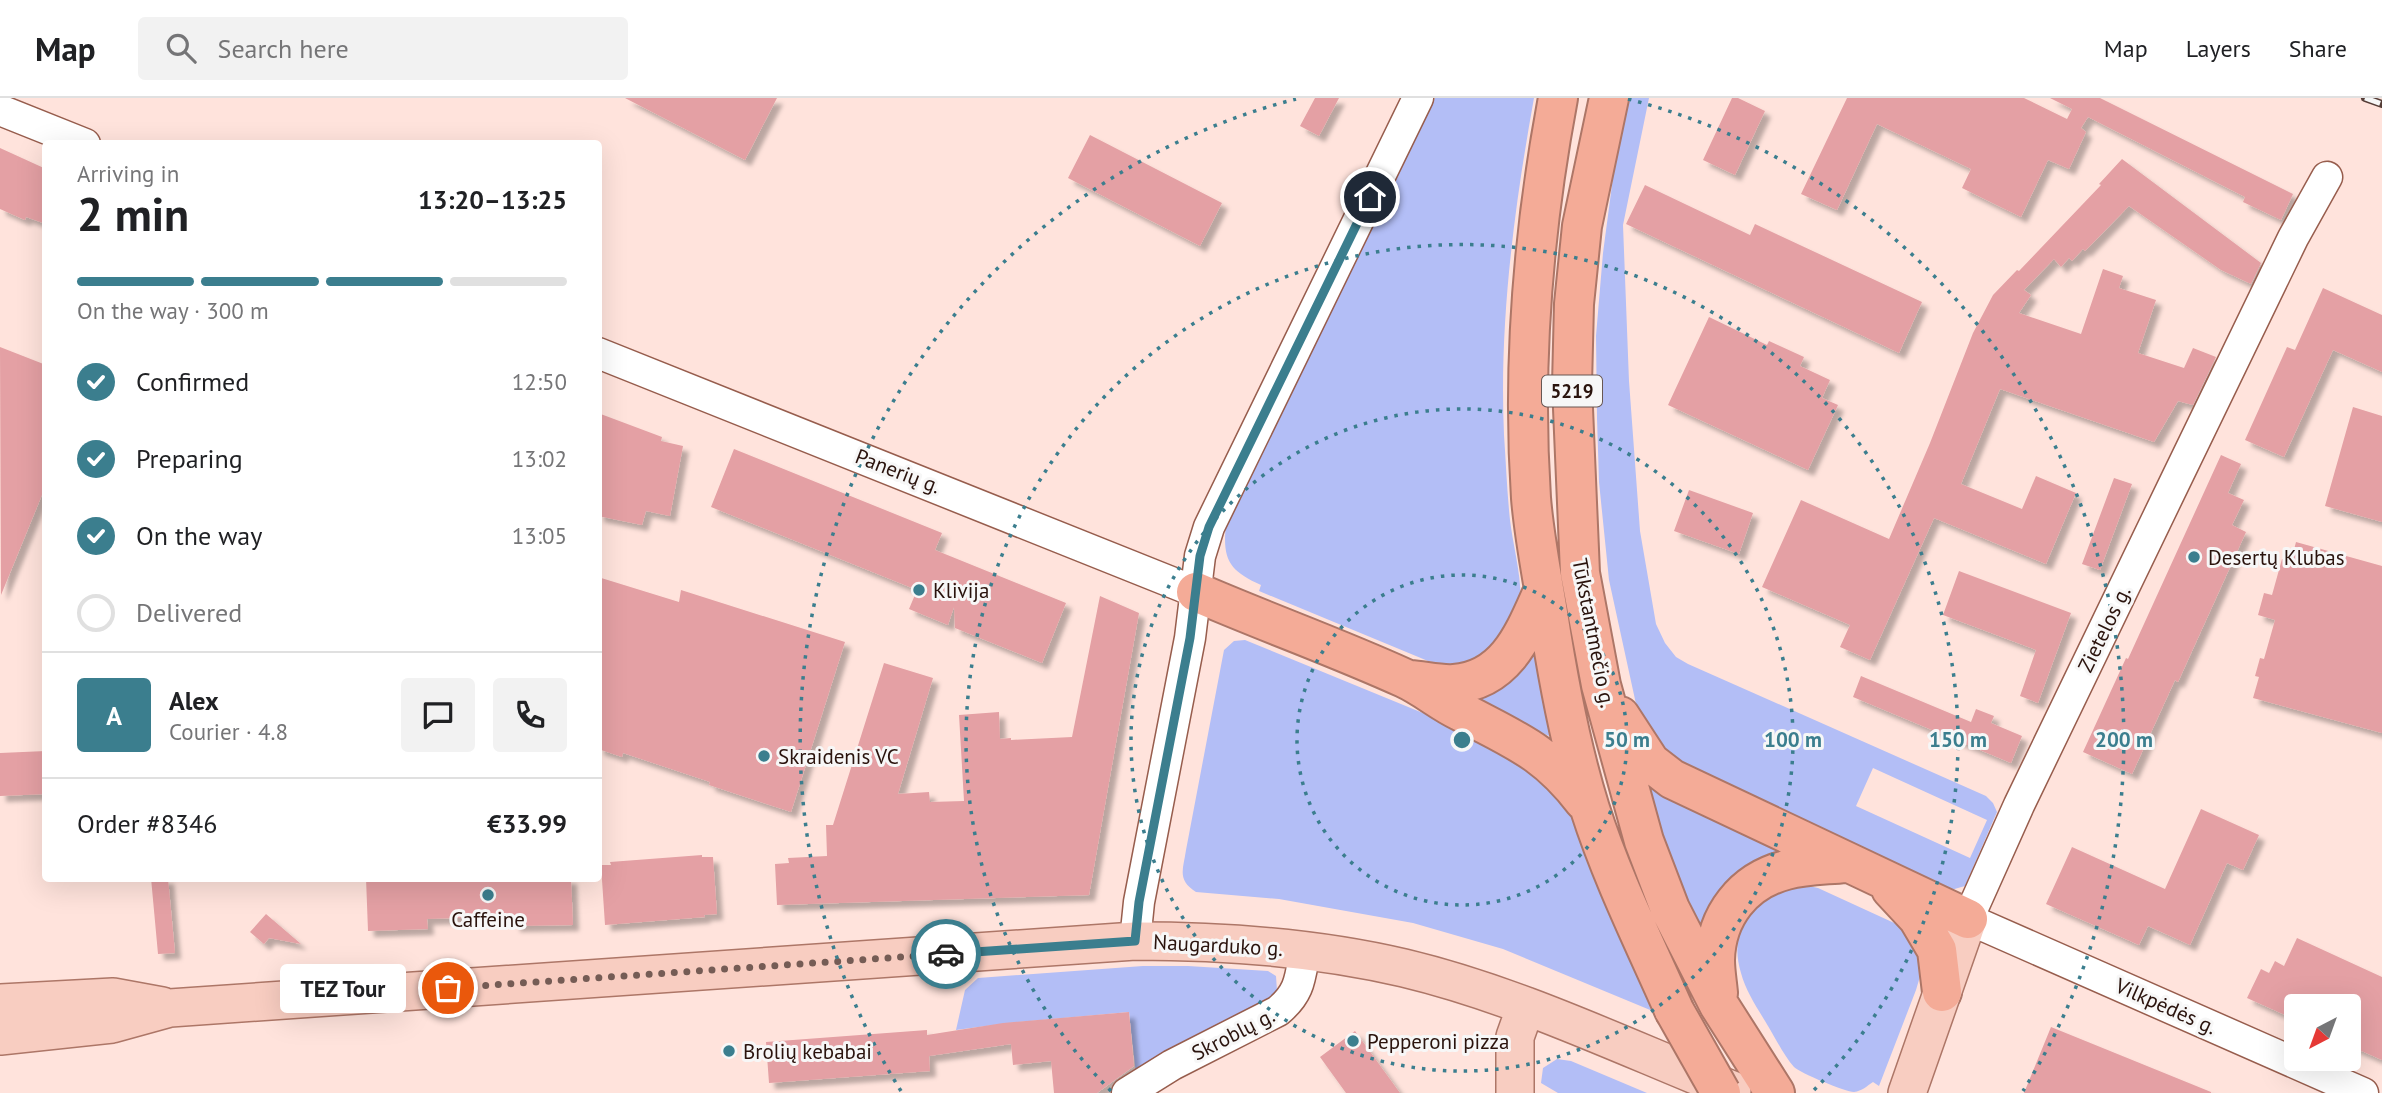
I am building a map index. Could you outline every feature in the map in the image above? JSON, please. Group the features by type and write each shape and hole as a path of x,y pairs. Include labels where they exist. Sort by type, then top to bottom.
{"highway":[{"name":"Tūkstantmečio g.","path":"1558,98 1538,216 1530,306 1527,386 1532,500 1560,697 1590,808 1609,863 1674,1010 1721,1093"},
{"name":"Tūkstantmečio g.","path":"1609,98 1582,226 1574,304 1572,385 1580,573 1601,685 1644,841 1670,909 1720,1005 1775,1093"},
{"path":"1406,679 1454,684 1478,679 1497,669 1512,653 1524,633 1544,589"},
{"path":"1196,592 1406,679 1547,759 1567,778 1590,808"},
{"path":"1601,685 1650,762 1672,779 1968,919"},
{"path":"1720,1005 1715,960 1723,919 1732,903 1762,880 1785,870 1847,863"},
{"path":"1882,880 1918,918 1937,950 1942,992"}],"main road":[{"name":"Zietelos g.","path":"1906,1093 1968,919"},
{"name":"Naugarduko g.","path":"0,1036 113,1024 170,1007 1135,941 1206,941 1305,950 1403,968 1526,1006 1739,1093"},
{"name":"Naugarduko g.","path":"0,1003 113,997 170,1007"},
{"path":"1515,1093 1515,1037 1526,1006"}],"street":[{"path":"1135,941 1139,902 1190,638 1200,556 1209,527 1418,98"},
{"path":"0,110 75,140"},
{"name":"Zietelos g.","path":"1968,919 2019,805 2171,490 2293,238 2327,177"},
{"name":"Panerių g.","path":"602,355 1196,592"},
{"name":"Vilkpėdės g.","path":"1968,919 2363,1093"},
{"name":"Skroblų g.","path":"1127,1093 1172,1065 1278,1011 1290,1001 1298,989 1305,950"}],"shaded area":[{"path":"1435,98 1534,98 1514,224 1504,350 1504,435 1510,520 1520,580 1519,614 1478,663 1448,666 1428,661 1259,591 1261,585 1242,575 1230,563 1225,547 1226,525"},
{"path":"1629,98 1649,98 1623,225 1629,381 1640,531 1656,624 1665,643 1676,657 1688,664 1986,796 1997,812 1965,886 1951,890 1684,772 1641,727 1609,580 1599,482 1596,336 1614,170","holes":["1873,768 1987,820 1970,858 1856,806"]},
{"path":"1245,640 1513,750 1563,794 1655,1012 1503,949 1413,923 1279,899 1196,892 1190,888 1184,879 1184,863 1224,650 1234,641"},
{"path":"1540,644 1561,741 1452,695 1527,662"},
{"path":"1647,784 1799,856 1705,942 1666,844"},
{"path":"1804,885 1818,888 1903,927 1920,957 1921,973 1916,990 1879,1086 1873,1082 1859,1091 1849,1091 1794,1067 1756,1007 1743,980 1738,956 1738,940 1742,926 1760,904 1773,896"},
{"path":"1143,966 1268,971 1276,976 1277,991 1268,999 1136,1074 1129,1012 956,1030 965,990 978,978"},
{"path":"1557,1059 1571,1061 1647,1093 1558,1093 1541,1083 1543,1068"}],"building":[{"path":"625,98 777,98 745,160"},
{"path":"1315,98 1339,98 1319,136 1300,126"},
{"path":"1732,98 1738,98 1765,111 1735,175 1703,160"},
{"path":"1847,98 2024,98 2067,119 2072,109 2050,98 2100,98 2293,194 2281,220 2243,202 2245,197 2088,117 2081,128 2086,132 2069,169 2048,160 2021,217 1962,188 1971,169 1877,124 1837,210 1801,194"},
{"path":"1090,135 1222,203 1200,246 1068,178"},
{"path":"0,148 42,167 42,223 26,217 25,220 0,209"},
{"path":"2122,159 2261,263 2251,284 2221,270 2129,206 2072,261 2069,258 2061,267 2054,259 2024,290 2031,295 2019,313 2081,334 2103,269 2123,276 2119,288 2156,300 2138,353 2184,368 2193,348 2216,357 2193,405 2178,401 2154,442 2000,389 1961,484 2022,509 2036,476 2076,493 2046,564 1934,518 1870,660 1840,647 1850,625 1762,587 1801,500 1889,539 1973,333 1993,295 2101,185 2099,184"},
{"path":"1645,185 1750,235 1755,224 1922,302 1899,353 1626,224"},
{"path":"2323,288 2382,315 2382,372 2333,350 2284,457 2245,440 2287,347 2295,350"},
{"path":"1709,317 1767,345 1769,341 1804,357 1800,366 1830,380 1822,398 1838,405 1808,470 1668,405"},
{"path":"0,347 42,363 42,495 1,595"},
{"path":"2353,407 2382,416 2382,522 2325,506"},
{"path":"602,414 662,437 661,441 683,446 670,516 646,511 642,525 602,517"},
{"path":"734,449 942,533 935,550 1066,603 1042,663 955,628 954,607 948,625 909,609 917,590 711,507"},
{"path":"2221,455 2241,464 2228,493 2244,500 2232,525 2246,532 2178,682 2175,680 2132,774 2083,752"},
{"path":"2114,478 2132,484 2100,570 2082,564"},
{"path":"1689,490 1753,513 1739,554 1674,531"},
{"path":"2296,542 2382,566 2382,733 2253,698 2259,677 2255,676 2260,658 2264,659 2275,620 2258,615 2264,593 2272,595 2282,559 2291,561"},
{"path":"1959,571 2071,613 2038,703 2020,696 2036,650 1943,615"},
{"path":"602,578 679,602 681,590 845,642 791,812 623,753 622,757 602,750"},
{"path":"1100,596 1139,613 1089,895 777,905 775,864 789,863 788,858 827,856 826,825 833,825 884,663 933,678 898,794 929,792 930,802 964,801 959,715 999,712 1000,739 1072,737"},
{"path":"1861,676 1971,722 1976,709 1994,716 1991,723 2022,736 2011,763 1853,697"},
{"path":"42,751 42,794 0,796 0,753"},
{"path":"2201,809 2259,835 2243,870 2227,863 2190,945 2148,926 2139,945 2046,904 2072,847 2165,889"},
{"path":"702,855 713,857 717,914 605,925 602,865 611,865 610,862"},
{"path":"151,882 168,882 175,953 158,954"},
{"path":"366,882 571,882 573,925 514,926 514,916 427,919 428,929 368,931"},
{"path":"266,914 301,944 269,938 264,944 250,932"},
{"path":"2297,938 2382,977 2382,1060 2361,1051 2361,994 2284,994 2284,1015 2247,998 2261,969 2269,973 2275,961 2284,966"},
{"path":"1129,1012 1134,1066 1097,1093 1054,1093 1051,1061 1013,1065 1011,1044 929,1056 930,1071 769,1083 766,1042 927,1030 927,1035 1003,1023"},
{"path":"2051,1027 2211,1092 2211,1093 2024,1093"},
{"path":"1355,1031 1400,1093 1346,1093 1320,1057"}],"railway":[{"path":"2365,98 2382,104"}],"way so far":[{"path":"448,988 946,954"}],"place":[{"name":"Desertų Klubas","path":"2194,557"},
{"name":"Klivija","path":"919,590"},
{"name":"Skraidenis VC","path":"764,756"},
{"name":"Caffeine","path":"488,895"},
{"name":"TEZ Tour","path":"448,988"},
{"name":"Pepperoni pizza","path":"1353,1041"},
{"name":"Brolių kebabai","path":"729,1051"}],"route":[{"path":"946,954 1135,941 1139,902 1190,638 1200,556 1209,527 1370,197"}]}
